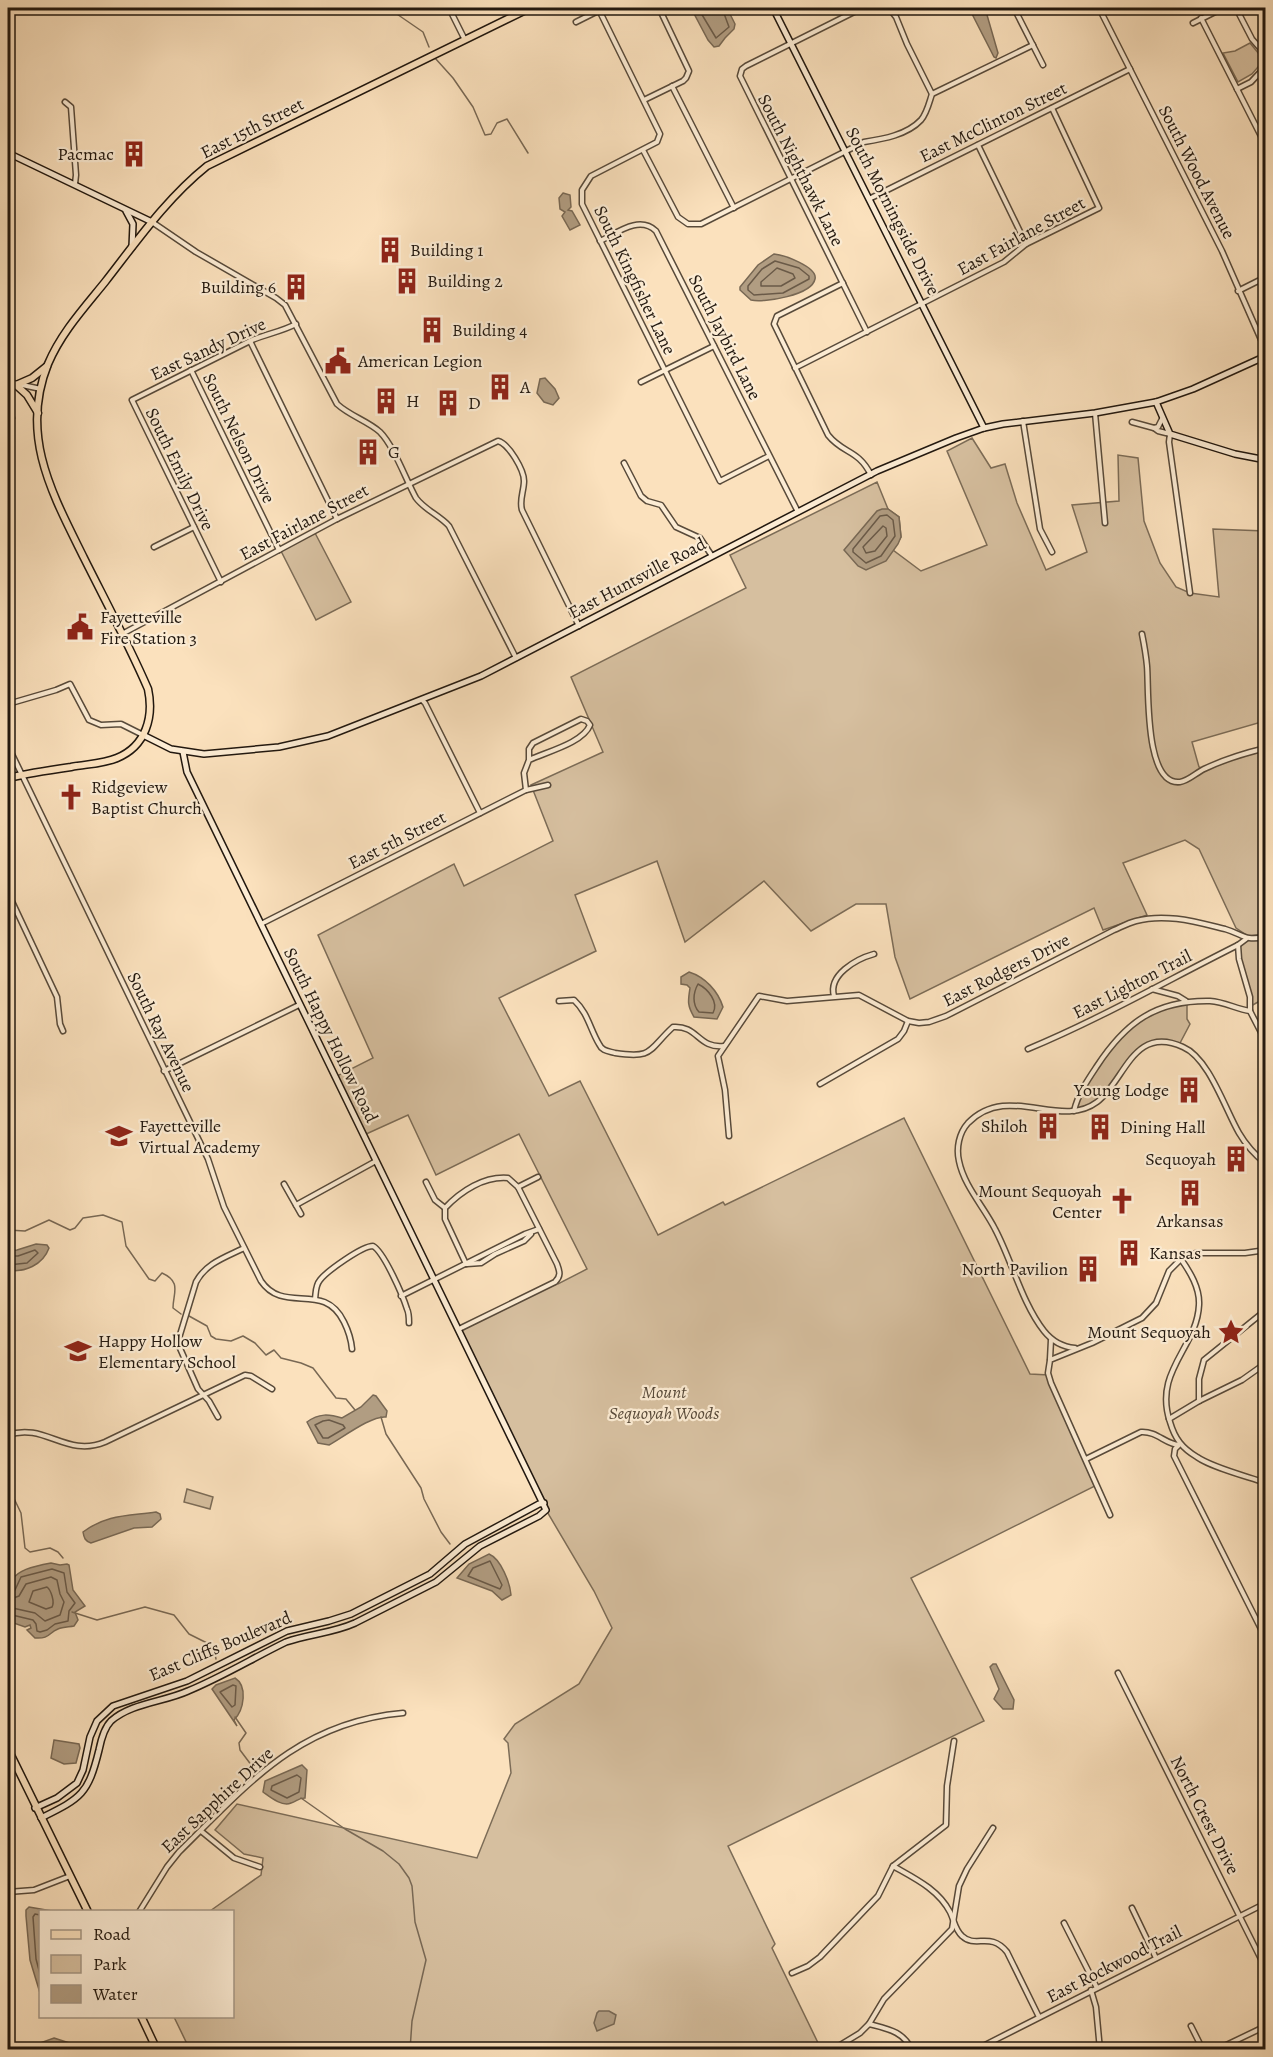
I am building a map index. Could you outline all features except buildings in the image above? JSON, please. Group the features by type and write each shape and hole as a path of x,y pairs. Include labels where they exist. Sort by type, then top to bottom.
{"main road":[{"name":"East 15th Street","path":"42,389 48,366 70,325 185,184 214,162 530,8"},
{"path":"38,413 27,395 16,385 32,378 48,366"},
{"path":"8,778 110,760 127,753 143,735 151,710 148,689 47,481 39,446 38,413 42,389"},
{"path":"8,1749 35,1808 87,1910"},
{"path":"142,2018 157,2049"}],"street":[{"path":"448,8 465,40"},
{"path":"644,100 687,78 689,71 659,8"},
{"name":"South Morningside Drive","path":"773,8 984,428"},
{"path":"791,43 862,8"},
{"path":"889,8 897,17 907,44 932,94"},
{"path":"1014,8 1042,65"},
{"name":"South Wood Avenue","path":"1099,8 1222,251 1266,354"},
{"path":"1193,23 1223,8"},
{"path":"1236,8 1252,39 1266,55"},
{"path":"576,22 602,9 660,134 657,142 644,150 676,214 682,221 691,225 701,224 864,142 889,137 914,125 924,116 932,94 1033,45"},
{"path":"1201,18 1266,146"},
{"name":"South Nighthawk Lane","path":"791,43 746,66 742,69 740,76 867,332"},
{"path":"1237,89 1251,82 1266,66"},
{"name":"East McClinton Street","path":"869,199 1130,69"},
{"path":"672,86 734,208"},
{"path":"65,102 71,106 75,184"},
{"name":"East Fairlane Street","path":"795,368 1004,262 1026,244 1099,208 1052,108"},
{"path":"978,145 1026,244"},
{"name":"South Kingfisher Lane","path":"644,150 596,173 584,184 581,194 582,204 720,481 770,456"},
{"path":"8,153 152,222 196,252 281,301 296,324 333,398 343,410 374,427 383,436 408,484 422,505 449,526 516,658"},
{"path":"122,208 133,224 132,248"},
{"name":"South Jaybird Lane","path":"600,241 635,224 653,228 798,512"},
{"path":"1238,291 1266,277"},
{"path":"843,283 783,313 775,320 776,329 828,435 834,443 858,456 871,475"},
{"name":"East Sandy Drive","path":"132,400 249,341 296,324"},
{"path":"249,341 337,519"},
{"path":"641,382 714,346"},
{"name":"East Huntsville Road","path":"143,735 159,744 183,752 204,754 295,745 328,736 481,676 904,459 984,428 1156,402 1193,389 1266,354"},
{"name":"South Nelson Drive","path":"191,370 279,550"},
{"path":"8,382 42,389"},
{"name":"South Emily Drive","path":"132,400 221,582"},
{"path":"1156,402 1170,434 1190,593"},
{"path":"8,406 12,418 8,423"},
{"path":"1095,413 1105,523"},
{"path":"1154,428 1158,427 1162,419"},
{"path":"1023,421 1040,529 1052,552"},
{"path":"1132,422 1235,454 1266,460"},
{"name":"East Fairlane Street","path":"122,634 337,519 494,442 503,442 508,447 523,475 520,505 579,626"},
{"path":"624,463 641,496 647,501 661,505 676,526 700,538 712,556"},
{"path":"154,547 194,527"},
{"path":"1142,634 1147,666 1148,716 1152,741 1165,777 1170,781 1184,782 1204,769 1266,748"},
{"path":"8,704 70,684 89,720 101,725 121,724 143,735"},
{"path":"422,700 480,813"},
{"path":"526,790 524,773 529,759 529,749 533,743 581,719 590,725 587,732 579,738 529,759"},
{"name":"South Ray Avenue","path":"8,746 208,1159 224,1207 261,1281 270,1291 286,1297 327,1302 340,1313 351,1335 352,1349"},
{"name":"South Happy Hollow Road","path":"183,752 187,772 299,1005 459,1329 475,1367 544,1503"},
{"name":"East 5th Street","path":"261,924 526,790 548,785"},
{"path":"8,893 57,997 63,1031"},
{"name":"East Rodgers Drive","path":"908,1021 929,1022 946,1016 1136,921 1161,918 1186,919 1231,931 1246,939 1266,937"},
{"name":"East Lighton Trail","path":"1028,1049 1055,1038 1246,939"},
{"path":"1238,945 1239,959 1250,997 1250,1011 1266,1042"},
{"path":"834,996 832,989 839,975 862,957 874,954"},
{"path":"1152,989 1178,996 1187,1002"},
{"path":"729,1136 725,1090 718,1056 759,996 788,1002 859,995 908,1021 898,1039 820,1084"},
{"path":"559,1001 574,1000 582,1007 599,1046 607,1051 633,1056 643,1055 654,1049 673,1027 680,1026 693,1032 708,1045 725,1046"},
{"path":"1074,1111 1081,1091 1105,1054 1127,1028 1150,1013 1164,1006 1187,1002 1222,1002 1250,1011"},
{"path":"164,1071 299,1005"},
{"path":"1075,1348 1051,1339 1037,1321 996,1230 964,1176 959,1160 958,1145 967,1125 982,1113 1005,1106 1016,1105 1059,1111 1087,1108 1104,1097 1131,1057 1144,1047 1154,1044 1174,1044 1184,1047 1204,1066 1240,1134 1266,1164"},
{"path":"296,1205 376,1161"},
{"path":"518,1186 538,1177"},
{"path":"459,1329 555,1282 560,1272 518,1186 508,1178 493,1179 464,1191 445,1208 445,1220 466,1264"},
{"path":"426,1182 435,1200 445,1208"},
{"path":"284,1184 301,1214"},
{"path":"401,1296 539,1229"},
{"path":"315,1299 317,1285 325,1275 369,1246 377,1248 408,1310 409,1323"},
{"path":"218,1417 198,1389 180,1352 179,1338 196,1282 201,1274 211,1264 244,1248"},
{"path":"1050,1360 1092,1343 1148,1313 1159,1299 1169,1271 1181,1259 1196,1252 1245,1253 1266,1250"},
{"path":"1179,1445 1169,1419 1165,1400 1166,1388 1174,1365 1193,1328 1200,1303 1192,1278 1181,1259"},
{"path":"1199,1401 1199,1379 1204,1360 1266,1310"},
{"path":"1051,1339 1048,1373 1051,1383 1110,1515"},
{"path":"1169,1419 1242,1380 1266,1363"},
{"path":"8,1435 21,1432 37,1433 72,1446 89,1447 105,1442 245,1375 251,1376 272,1389"},
{"path":"1086,1459 1141,1432 1149,1432 1172,1444 1179,1445 1199,1459 1266,1483"},
{"path":"1179,1445 1175,1449 1174,1456 1266,1639"},
{"name":"East Cliffs Boulevard","path":"35,1808 57,1798 77,1784 83,1770 90,1737 97,1721 113,1706 187,1681 287,1631 329,1622 351,1614 430,1574 475,1537 544,1503 546,1510 539,1516 480,1546 436,1582 343,1629 303,1636 286,1642 186,1692 121,1714 106,1727 91,1779 80,1796 40,1818"},
{"path":"475,1537 480,1546"},
{"name":"North Crest Drive","path":"1118,1673 1266,1969"},
{"name":"East Sapphire Drive","path":"140,1910 167,1867 262,1772 301,1745 337,1728 374,1717 403,1713"},
{"path":"792,1972 808,1966 820,1957 878,1896 893,1866 946,1825 947,1786 954,1742"},
{"path":"832,2049 860,2033 869,2024 884,1999 948,1933 954,1924 959,1886 993,1828"},
{"path":"201,1831 234,1858 260,1868"},
{"path":"893,1866 930,1889 950,1911 954,1924 963,1937 970,1941 988,1940 1002,1945 1008,1952 1039,2017"},
{"path":"8,1892 34,1890 70,1876"},
{"name":"East Rockwood Trail","path":"975,2049 1266,1904"},
{"path":"1132,1908 1156,1958"},
{"path":"1064,1923 1097,1988"},
{"path":"1091,1990 1096,2007 1100,2049"},
{"path":"869,2024 894,2030 904,2037 912,2049"},
{"path":"1191,2026 1203,2049"},
{"path":"1216,2049 1266,2026"}],"green space":[{"path":"1250,43 1264,60 1252,74 1238,82 1223,53 1235,51"},
{"name":"Mount Sequoyah Woods","path":"972,438 991,468 1005,464 1017,503 1046,570 1087,552 1072,505 1119,501 1118,455 1138,458 1144,521 1160,563 1176,587 1190,593 1219,597 1213,529 1265,531 1265,721 1192,742 1199,767 1204,769 1265,748 1265,934 1248,936 1236,928 1199,849 1185,840 1123,863 1147,915 1103,930 1094,908 910,999 895,957 886,904 856,904 811,931 764,881 685,942 657,861 575,895 596,951 499,998 549,1096 580,1081 658,1235 723,1202 725,1205 904,1118 1030,1374 1049,1375 1097,1485 911,1578 984,1721 728,1846 775,1944 772,1948 821,2049 190,2050 174,2018 234,2018 234,1910 211,1910 261,1875 263,1858 244,1854 215,1830 237,1804 477,1858 511,1773 508,1743 504,1739 515,1724 579,1684 612,1628 594,1591 546,1510 459,1329 555,1282 558,1284 587,1269 519,1134 436,1175 408,1115 364,1135 335,1077 373,1058 318,935 454,864 464,886 553,841 531,785 603,752 571,677 746,588 730,555 877,482 888,509 899,517 901,537 893,550 921,571 987,545 947,451"},
{"path":"314,531 351,602 316,620 280,549"},
{"path":"1265,937 1265,998 1251,1006 1238,945 1246,939"},
{"path":"1187,1002 1187,1019 1190,1024 1179,1045 1163,1043 1141,1050 1103,1096 1090,1106 1074,1111 1094,1069 1127,1030 1155,1011"},
{"path":"187,1489 213,1497 210,1509 184,1502"}],"water":[{"path":"691,8 727,8 735,24 734,29 719,46 714,47"},
{"path":"969,8 985,8 998,53 996,58 994,57"},
{"path":"563,193 570,195 571,207 568,210 572,211 580,225 570,230 562,216 565,212 560,209 559,198"},
{"path":"774,254 792,259 811,270 815,275 812,285 787,297 751,300 740,290 740,287 758,265"},
{"path":"545,378 555,389 559,398 553,405 544,402 537,393 540,379"},
{"path":"888,509 899,517 901,537 886,561 866,570 858,566 844,550 877,511"},
{"path":"689,972 705,981 718,995 723,1007 717,1019 694,1017 689,1003 690,988 681,984 681,977"},
{"path":"36,1244 47,1245 49,1248 38,1263 26,1269 8,1270 8,1251"},
{"path":"373,1395 387,1411 386,1417 365,1423 329,1445 318,1443 307,1422 324,1415 342,1418 361,1407"},
{"path":"156,1512 160,1514 161,1519 152,1527 134,1528 91,1543 84,1536 83,1532 92,1526 110,1519"},
{"path":"489,1554 501,1566 509,1584 511,1595 502,1600 492,1591 457,1578 469,1564"},
{"path":"51,1563 69,1565 73,1590 85,1606 75,1612 78,1620 74,1626 58,1629 44,1638 35,1638 27,1630 31,1628 30,1625 25,1627 8,1621 8,1595 13,1579 18,1574 26,1569"},
{"path":"996,1664 1014,1700 1013,1709 1003,1709 994,1699 999,1689 990,1667"},
{"path":"235,1678 243,1692 242,1704 234,1720 237,1726 212,1689 216,1685"},
{"path":"54,1740 79,1744 76,1763 64,1764 51,1758"},
{"path":"302,1765 307,1770 305,1798 284,1804 263,1792 265,1781"},
{"path":"29,1907 46,1910 39,1910 39,1990 30,1960 26,1910"},
{"path":"599,2011 609,2011 616,2015 614,2024 597,2031 594,2023"},
{"path":"54,2038 88,2049 35,2049 37,2044"}],"waterway":[{"path":"381,8 391,10 423,32 429,47"},
{"path":"435,58 453,78 473,107 485,135 491,134 497,123 507,119 528,153"},
{"path":"8,1230 25,1231 49,1220 70,1230 75,1228 83,1218 103,1215 122,1222 126,1246 149,1279 155,1281 162,1273 172,1280 175,1288 173,1308 181,1314"},
{"path":"189,1316 207,1326 211,1336 216,1339 231,1341 243,1336 255,1343 266,1355 274,1350 281,1358 313,1368 336,1398 346,1399 355,1410"},
{"path":"381,1417 386,1434 421,1488 424,1499 441,1532 450,1544"},
{"path":"8,1486 21,1513 25,1548 30,1552 50,1548 63,1558"},
{"path":"72,1612 97,1620 145,1607 174,1615 189,1634 211,1645 216,1659"},
{"path":"235,1717 246,1733 239,1743 240,1750 252,1766"},
{"path":"301,1798 345,1829 383,1851 399,1864 409,1878 412,1886 415,1922 426,1960 412,2021 410,2050"}],"place":[{"name":"Pacmac","path":"134,154"},
{"name":"Building 1","path":"390,250"},
{"name":"Building 2","path":"407,281"},
{"name":"Building 6","path":"296,287"},
{"name":"Building 4","path":"432,330"},
{"name":"American Legion","path":"338,361"},
{"name":"A","path":"500,387"},
{"name":"H","path":"386,401"},
{"name":"D","path":"448,403"},
{"name":"G","path":"368,452"},
{"name":"Fayetteville Fire Station 3","path":"80,627"},
{"name":"Ridgeview Baptist Church","path":"71,797"},
{"name":"Young Lodge","path":"1189,1090"},
{"name":"Shiloh","path":"1048,1126"},
{"name":"Dining Hall","path":"1100,1127"},
{"name":"Fayetteville Virtual Academy","path":"119,1136"},
{"name":"Sequoyah","path":"1236,1159"},
{"name":"Arkansas","path":"1190,1193"},
{"name":"Mount Sequoyah Center","path":"1122,1201"},
{"name":"Kansas","path":"1129,1253"},
{"name":"North Pavilion","path":"1088,1269"},
{"name":"Mount Sequoyah","path":"1231,1332"},
{"name":"Happy Hollow Elementary School","path":"78,1351"}]}
